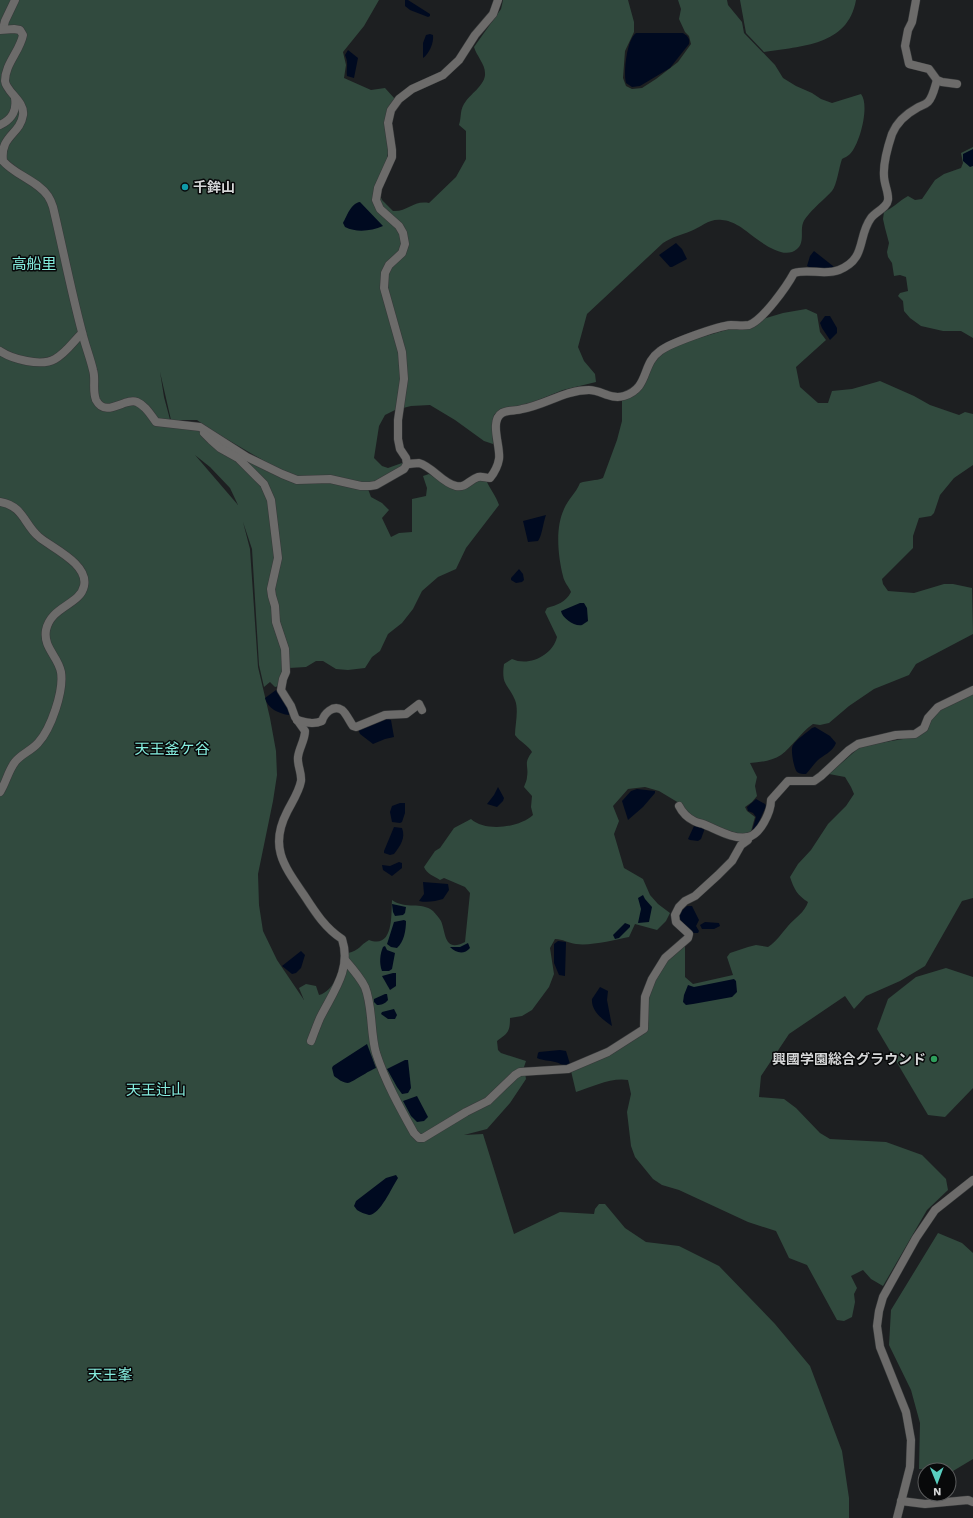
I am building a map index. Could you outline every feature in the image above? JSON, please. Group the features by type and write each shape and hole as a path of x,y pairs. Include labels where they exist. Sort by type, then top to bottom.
{"street":[{"path":"15,0 2,29 20,30 23,35 21,43 6,74 5,83 19,102 23,114 20,123 2,146 2,161 10,169 38,187 47,195 53,207 82,333 94,372 94,390 96,400 104,407 114,408 127,402 136,401 145,407 156,422 200,427 247,457 297,480 330,479 361,486 376,485 404,469 407,464 406,458 400,449 398,439 398,420 404,379 402,352 384,288 385,273 389,265 402,253 405,244 403,233 398,226 380,209 376,200 378,188 392,156 388,123 391,110 399,98 412,89 443,75 459,60 475,35 492,14 498,0"},
{"path":"916,0 912,22 908,30 905,46 909,64 929,69 936,80 956,84"},
{"path":"407,464 418,463 424,465 450,484 456,486 467,485 476,478 482,476 490,478 499,459 496,428 499,415 503,412 524,409 570,392 580,390 590,390 620,397 626,395 638,389 648,365 658,352 668,346 719,328 730,325 749,325 756,321 788,285 794,273 801,270 829,272 839,270 854,262 858,255 871,218 886,205 888,201 884,176 885,162 892,134 898,123 905,116 928,102 936,80"},
{"path":"0,124 12,117 16,111 14,95"},
{"path":"0,351 21,360 30,362 53,360 63,354 82,333"},
{"path":"200,427 211,440 220,448 238,458 264,484 271,500 278,558 272,596 275,606 276,622 285,649 286,672 281,690 297,720 305,730 305,738 298,755 298,763 302,780 281,828 278,844 281,856 288,871 305,898 327,928 342,939 345,960 344,969 339,982 320,1018 311,1041"},
{"path":"0,502 19,511 38,537 70,558 77,566 85,581 79,596 59,610 48,622 46,642 49,649 57,659 61,672 61,683 59,698 47,729 38,744 16,762 0,792"},
{"path":"679,806 681,810 695,822 702,823 738,837 756,835 767,817 771,800 788,781 814,781 849,750 858,744 896,735 915,734 924,728 928,718 938,707 973,690"},
{"path":"297,720 317,723 322,721 324,714 329,710 338,708 342,710 353,726 356,727 385,714 406,714 419,704 422,710"},
{"path":"345,960 357,974 365,987 369,1004 372,1036 383,1070 414,1133 419,1138 423,1138 466,1112 488,1101 520,1072 568,1068 608,1052 644,1029 645,997 652,979 664,958 688,938 689,934 676,922 675,915 685,901 695,896 732,861 741,845 748,840 748,837"},
{"path":"897,1518 910,1467 911,1440 906,1412 880,1347 877,1326 879,1311 883,1298 916,1238 935,1210 973,1180"},
{"path":"901,1501 925,1504 962,1500 973,1502"}],"green space":[{"path":"0,0 379,0 364,26 343,52 346,65 344,78 371,90 385,88 395,99 389,106 389,148 380,195 382,200 393,211 398,211 415,204 429,203 456,177 466,159 466,131 459,125 462,110 466,101 481,85 485,77 484,66 474,47 501,9 503,0 628,0 634,22 634,32 625,51 623,78 626,86 632,89 642,88 656,79 678,62 691,44 689,36 685,32 679,19 681,9 678,0 727,0 728,5 742,22 744,33 775,65 783,78 821,99 832,103 861,94 864,99 864,115 860,134 854,149 849,155 842,159 834,188 805,219 802,226 802,240 797,249 790,252 775,250 735,224 724,220 714,220 663,243 587,314 578,347 584,361 595,374 596,382 563,390 526,405 500,409 494,415 492,422 493,444 484,441 455,420 430,405 411,406 395,410 385,415 379,426 374,458 382,466 388,468 402,463 404,465 374,482 365,484 334,476 318,475 298,477 278,469 211,430 197,420 171,420 160,372 164,397 172,427 198,429 274,474 368,489 371,497 382,503 389,510 382,518 391,537 399,533 412,532 412,499 426,496 427,488 423,476 429,474 448,486 475,480 486,480 499,505 466,548 456,569 438,577 422,591 413,609 402,623 388,634 380,651 372,657 365,668 348,670 336,669 323,661 316,661 306,667 289,668 279,686 275,687 270,682 264,687 259,665 252,549 243,522 250,549 258,667 276,751 277,775 258,874 259,905 263,931 277,960 304,1000 299,988 306,984 316,986 319,995 324,993 337,978 348,953 357,949 369,940 383,940 390,929 392,900 403,905 424,906 428,908 433,911 441,921 445,936 449,943 458,945 465,942 470,893 465,887 444,878 440,880 429,873 424,867 454,828 471,819 485,826 502,827 519,823 533,815 531,807 532,796 524,787 527,778 527,762 532,752 515,735 517,713 516,704 504,681 504,664 512,659 526,661 539,658 551,649 555,643 557,637 545,612 547,608 564,601 571,592 565,582 560,560 558,533 561,517 566,505 580,483 603,478 617,440 622,421 622,400 638,393 651,365 659,353 692,340 783,313 806,309 817,314 820,332 826,340 796,367 800,387 818,403 828,403 832,391 852,389 880,381 930,405 959,415 965,412 973,414 973,465 954,478 940,495 934,513 931,516 919,518 913,536 913,548 882,579 883,584 888,591 914,593 944,584 953,584 972,588 973,634 916,664 909,675 874,689 849,706 829,723 820,725 813,724 778,757 766,761 750,763 757,777 755,786 757,796 745,807 747,811 755,817 750,835 744,835 696,822 679,803 659,791 645,787 628,789 613,806 619,821 614,834 624,868 643,879 650,895 658,904 670,913 666,921 657,930 635,924 629,937 588,944 573,943 555,939 550,948 554,974 549,987 532,1010 522,1016 510,1018 508,1032 497,1041 498,1050 501,1053 526,1061 524,1067 526,1079 510,1103 487,1129 464,1135 483,1134 514,1234 560,1212 594,1214 595,1209 599,1204 605,1204 625,1228 646,1242 679,1246 719,1266 775,1324 810,1366 842,1451 849,1498 849,1518 0,1518","holes":["195,455 210,467 230,488 238,505"]},
{"path":"740,0 856,0 851,15 843,27 833,35 821,41 807,45 764,52 746,33"},
{"path":"973,147 973,338 961,331 943,331 921,326 910,318 904,311 903,301 898,296 900,293 908,291 906,277 900,275 894,276 892,263 887,252 889,243 883,219 884,212 908,196 915,200 922,199 935,180 944,174 961,168 963,163 961,153"},
{"path":"973,692 973,898 962,901 925,966 900,981 866,996 854,1009 845,996 789,1034 761,1076 759,1097 784,1099 796,1108 820,1133 830,1139 886,1142 922,1155 946,1179 948,1190 927,1210 883,1286 871,1279 863,1270 851,1276 857,1288 854,1294 855,1302 852,1317 844,1321 837,1320 807,1265 789,1258 776,1231 748,1222 679,1190 662,1185 653,1179 635,1157 631,1146 627,1112 631,1094 628,1080 622,1079 608,1081 576,1092 571,1071 643,1034 648,1026 647,998 652,982 667,961 685,943 685,977 693,984 733,975 727,957 730,953 756,945 768,947 774,942 802,912 807,906 808,902 796,891 790,877 798,864 811,850 828,824 846,806 854,794 845,777 829,774 861,746 915,737 939,708"},
{"name":"興國学園総合グラウンド","path":"946,968 973,977 973,1088 945,1117 928,1115 877,1029 888,999 916,977"},
{"path":"938,1233 962,1243 973,1253 973,1459 957,1469 957,1462 919,1462 920,1423 911,1390 889,1345 891,1310"}],"water":[{"path":"405,0 408,0 430,14 430,16 428,17 410,10 405,6"},
{"path":"636,33 683,33 688,38 689,44 670,68 640,86 632,87 626,83 625,64 630,42"},
{"path":"426,35 433,35 432,45 423,58 423,43"},
{"path":"348,50 358,58 354,78 347,76 347,63 345,55"},
{"path":"973,149 973,166 970,167 963,161 963,154"},
{"path":"360,202 383,226 364,231 345,227 343,223 350,210 354,205"},
{"path":"676,243 682,249 687,259 670,267 659,255"},
{"path":"814,251 834,267 820,269 807,266 810,256"},
{"path":"825,316 830,316 837,328 837,333 830,340 820,323"},
{"path":"546,515 541,536 538,541 528,542 523,521"},
{"path":"519,569 523,574 524,580 516,583 511,580 511,578"},
{"path":"580,603 584,603 587,608 588,621 582,625 576,625 566,619 561,611"},
{"path":"276,690 286,701 289,708 289,715 274,710 266,702 265,698"},
{"path":"386,718 391,720 394,737 373,744 360,734 358,729"},
{"path":"815,727 830,736 836,743 835,746 817,761 806,774 799,773 796,770 794,763 792,747 799,738"},
{"path":"498,787 504,798 503,801 497,807 487,804 494,795"},
{"path":"637,789 655,791 655,793 643,807 628,820 622,801 631,791"},
{"path":"756,799 766,806 756,829 752,831 756,817 753,813 748,811 747,807"},
{"path":"405,803 405,813 402,822 392,822 390,812 392,806"},
{"path":"694,826 705,828 701,839 698,841 688,839"},
{"path":"394,827 402,828 403,839 394,854 390,855 384,853 384,851"},
{"path":"399,862 402,863 402,868 392,876 383,870 382,865 390,866"},
{"path":"423,882 448,884 449,890 443,899 422,902 419,901 424,894"},
{"path":"643,895 652,907 649,922 638,923 641,909 638,898"},
{"path":"392,904 406,907 405,913 403,915 395,916"},
{"path":"687,906 692,906 699,920 696,926 699,931 698,933 691,933 679,918 680,912"},
{"path":"406,921 406,928 401,943 397,948 391,947 387,944 394,922"},
{"path":"705,922 719,923 720,926 714,929 702,929 700,925"},
{"path":"625,923 630,925 630,927 619,938 615,939 613,935"},
{"path":"558,941 566,942 565,976 559,975 554,963 554,944"},
{"path":"468,943 470,948 465,952 457,952 450,947 460,947"},
{"path":"385,946 387,950 395,953 392,969 389,971 382,971 380,965 381,953 383,947"},
{"path":"301,951 305,955 301,968 296,973 292,974 282,966"},
{"path":"396,973 396,986 390,990 382,976"},
{"path":"734,979 736,981 737,992 732,997 686,1005 683,1002 688,985 694,987"},
{"path":"600,987 608,991 607,1000 612,1026 601,1018 593,1007 592,999"},
{"path":"387,994 388,1000 386,1002 377,1005 374,1002 374,999"},
{"path":"394,1009 397,1015 395,1019 388,1019 381,1014 382,1012"},
{"path":"367,1044 376,1068 348,1083 342,1082 334,1076 333,1066"},
{"path":"560,1050 566,1051 570,1064 564,1065 537,1058 539,1052"},
{"path":"408,1060 411,1088 408,1093 402,1094 387,1069"},
{"path":"417,1096 428,1117 424,1121 417,1122 411,1116 403,1101"},
{"path":"396,1175 398,1178 381,1206 373,1214 369,1215 357,1210 354,1206 356,1201 386,1178"}],"place":[{"name":"千鉾山","path":"185,187"},
{"name":"興國学園総合グラウンド","path":"934,1059"}],"district":[{"name":"高船里","path":"34,264"},
{"name":"天王釜ケ谷","path":"172,749"},
{"name":"天王辻山","path":"156,1090"},
{"name":"天王峯","path":"110,1375"}]}
